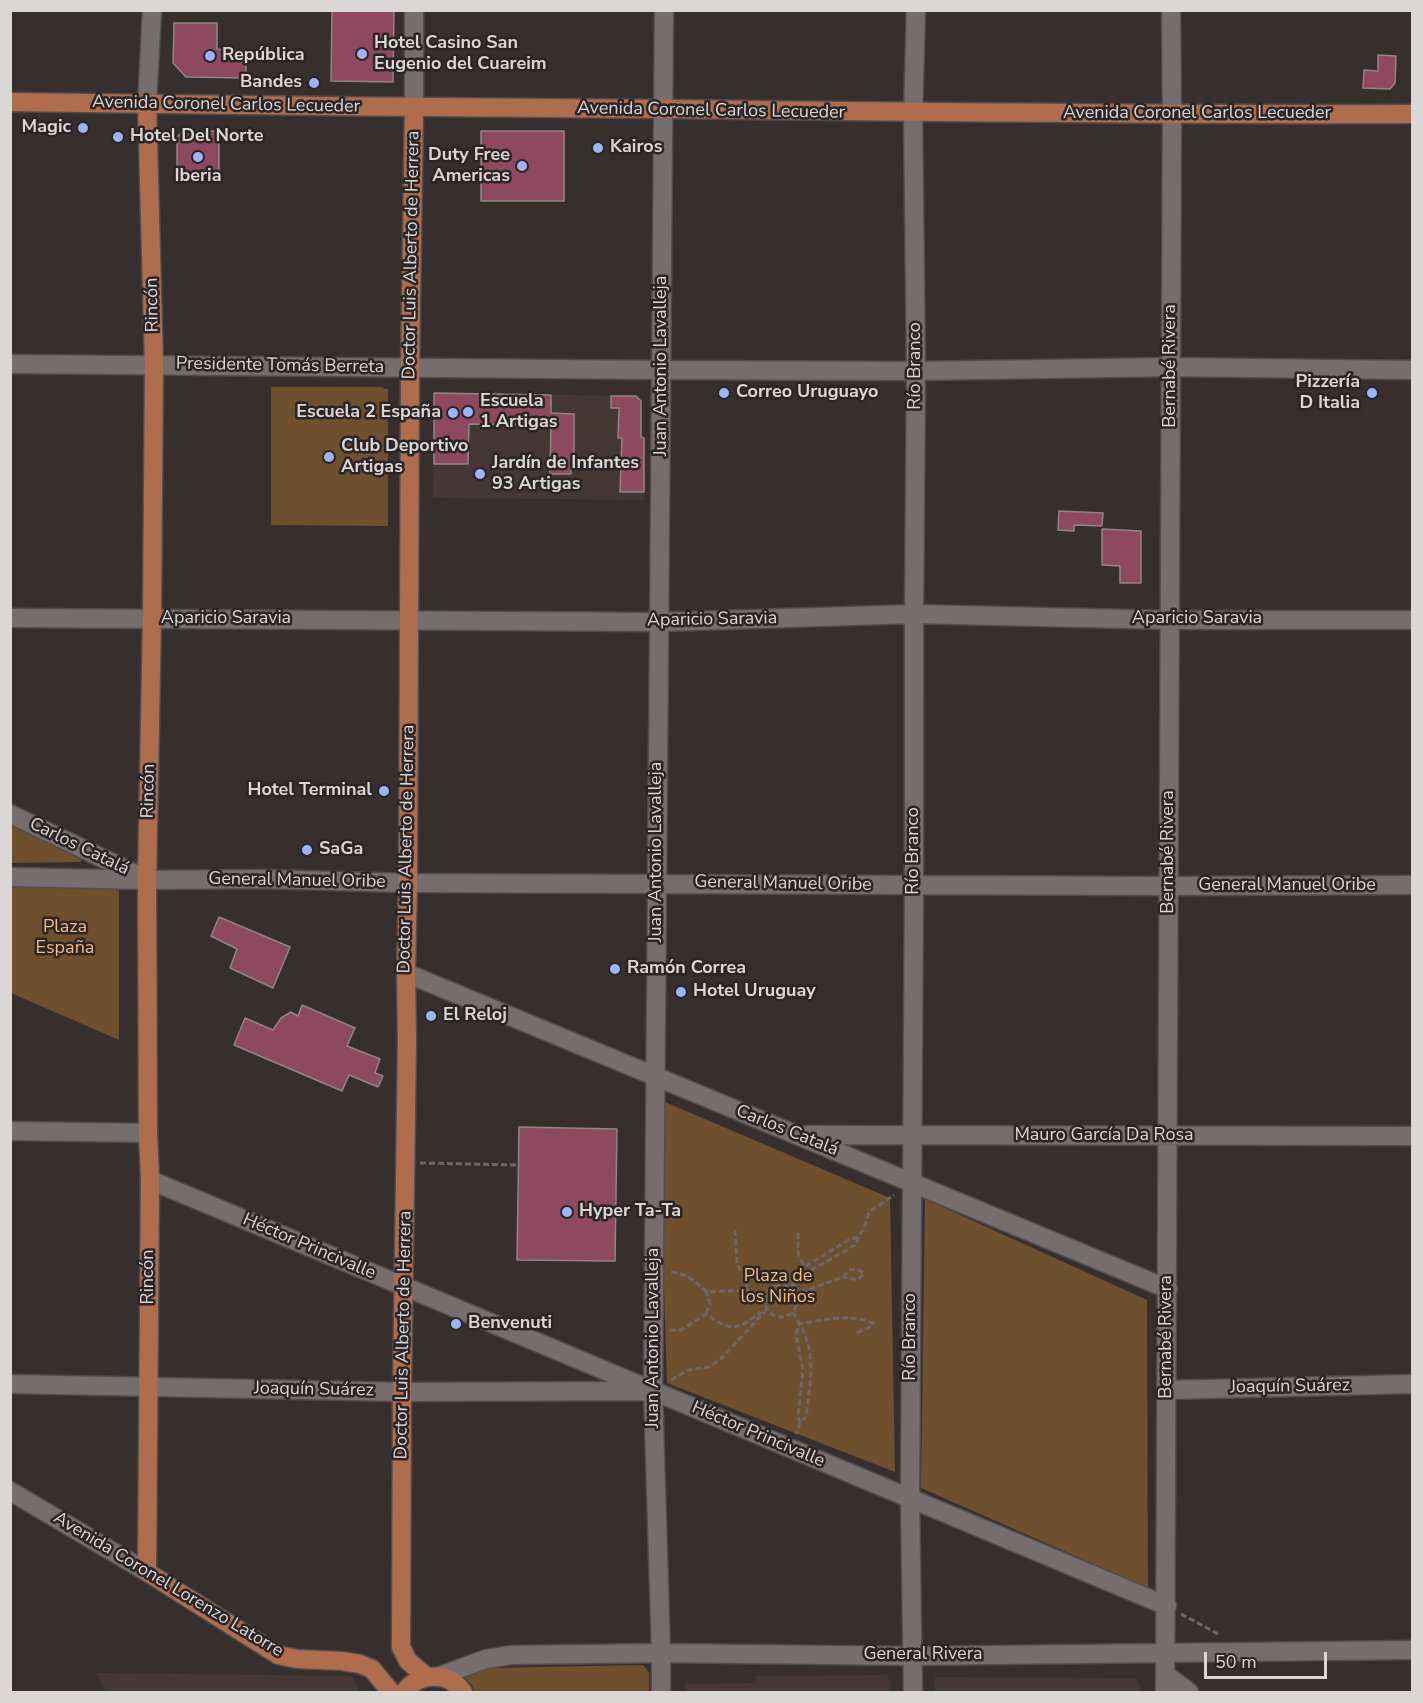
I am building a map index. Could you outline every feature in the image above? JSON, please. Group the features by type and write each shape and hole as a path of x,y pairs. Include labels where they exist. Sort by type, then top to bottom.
{"main road":[{"name":"Avenida Coronel Carlos Lecueder","path":"10,102 914,113 1413,114"},
{"name":"Rincón","path":"147,105 154,365 147,880 150,1180 147,1572"},
{"name":"Doctor Luis Alberto de Herrera","path":"414,108 406,973 408,1040 402,1392 401,1647 408,1662 432,1677 453,1683 462,1692"},
{"name":"Avenida Coronel Lorenzo Latorre","path":"147,1572 278,1655 297,1659 360,1664 372,1669 391,1692"},
{"path":"404,1692 417,1680 432,1677"}],"street":[{"name":"Rincón","path":"147,105 152,10"},
{"name":"Doctor Luis Alberto de Herrera","path":"414,10 414,108"},
{"name":"Juan Antonio Lavalleja","path":"661,1692 653,1330 664,10"},
{"name":"Río Branco","path":"914,1692 910,1499 916,10"},
{"name":"Bernabé Rivera","path":"1166,1684 1171,10"},
{"name":"Presidente Tomás Berreta","path":"10,364 662,370 916,371 1171,367 1413,370"},
{"name":"Aparicio Saravia","path":"10,618 659,622 914,614 1170,620 1413,620"},
{"name":"Carlos Catalá","path":"10,814 147,880"},
{"name":"General Manuel Oribe","path":"10,877 408,883 1413,885"},
{"name":"Carlos Catalá","path":"406,973 1168,1289"},
{"path":"10,1131 148,1133"},
{"name":"Mauro García Da Rosa","path":"796,1135 1413,1136"},
{"name":"Héctor Princivalle","path":"150,1180 1167,1606"},
{"name":"Joaquín Suárez","path":"10,1384 402,1392 653,1391"},
{"name":"Joaquín Suárez","path":"1167,1390 1413,1384"},
{"name":"Avenida Coronel Lorenzo Latorre","path":"10,1491 147,1572"},
{"name":"General Rivera","path":"432,1677 486,1659 511,1655 661,1653 913,1656 1413,1650"},
{"path":"1166,1684 1189,1692"}],"path":[{"path":"415,1163 518,1165"},
{"path":"792,1289 806,1274 857,1244 869,1212 912,1183"},
{"path":"735,1230 737,1263 747,1282 747,1290"},
{"path":"798,1233 798,1254 804,1266"},
{"path":"843,1277 858,1280 864,1273 856,1269 849,1270 843,1277 805,1291 792,1289 782,1285 776,1286 766,1298 768,1308 779,1316 793,1312 797,1303 792,1289 795,1273 850,1239 858,1237"},
{"path":"653,1330 681,1330 706,1314 710,1304 707,1292 689,1276 654,1271"},
{"path":"707,1292 747,1290 766,1298"},
{"path":"706,1314 725,1326 742,1326 768,1308"},
{"path":"653,1391 688,1370 709,1367 722,1358 768,1308"},
{"path":"792,1449 800,1422 806,1417 811,1377 806,1335 793,1312"},
{"path":"799,1324 838,1317 863,1319 873,1323 870,1327 857,1333"},
{"path":"799,1324 796,1335 803,1370 798,1416 800,1422"},
{"path":"1167,1606 1251,1652"}],"shaded area":[{"path":"434,393 636,396 641,401 641,437 644,438 644,500 433,498"},
{"path":"97,1673 352,1676 360,1692 106,1692"},
{"path":"886,1675 891,1681 891,1692 685,1692 685,1684 755,1683 756,1676"},
{"path":"935,1677 1135,1678 1140,1684 1140,1692 935,1692"}],"green space":[{"name":"Club Deportivo Artigas","path":"271,387 383,387 388,389 388,526 271,525"},
{"path":"11,824 81,857 81,862 11,863"},
{"name":"Plaza España","path":"11,883 119,884 119,1040 11,993"},
{"name":"Plaza de los Niños","path":"658,1099 890,1198 895,1472 667,1383"},
{"path":"925,1199 1147,1300 1148,1588 921,1488"},
{"path":"643,1665 649,1672 649,1692 475,1692 464,1677 485,1668"}],"building":[{"name":"Hotel Casino San Eugenio del Cuareim","path":"332,10 394,10 393,82 331,81"},
{"name":"República","path":"174,23 217,23 217,49 246,50 246,78 186,77 173,63"},
{"path":"1378,55 1396,56 1395,83 1390,89 1363,88 1364,70 1378,71"},
{"name":"Iberia","path":"183,131 219,131 219,177 177,177 177,137"},
{"name":"Duty Free Americas","path":"481,131 564,131 564,201 481,201"},
{"path":"434,393 551,395 551,413 574,414 574,466 571,466 571,474 550,474 551,425 469,424 468,464 434,464"},
{"path":"611,396 636,396 641,401 644,492 620,492 622,438 618,438 619,408 611,408"},
{"path":"1059,511 1103,513 1102,526 1074,525 1074,531 1058,530"},
{"path":"1102,529 1141,531 1141,583 1120,583 1120,566 1102,565"},
{"path":"219,917 290,947 273,988 230,968 237,949 211,936"},
{"path":"302,1005 355,1028 347,1046 380,1059 375,1073 383,1076 378,1087 349,1075 342,1091 234,1045 245,1018 273,1030 281,1018 291,1012 298,1016"},
{"name":"Hyper Ta-Ta","path":"519,1127 617,1129 615,1261 517,1260"}],"place":[{"name":"Hotel Casino San Eugenio del Cuareim","path":"362,54"},
{"name":"República","path":"210,56"},
{"name":"Bandes","path":"314,83"},
{"name":"Magic","path":"83,128"},
{"name":"Hotel Del Norte","path":"118,137"},
{"name":"Kairos","path":"598,148"},
{"name":"Iberia","path":"198,157"},
{"name":"Duty Free Americas","path":"522,166"},
{"name":"Correo Uruguayo","path":"724,393"},
{"name":"Pizzería D Italia","path":"1372,393"},
{"name":"Escuela 1 Artigas","path":"468,412"},
{"name":"Escuela 2 España","path":"453,413"},
{"name":"Club Deportivo Artigas","path":"329,457"},
{"name":"Jardín de Infantes 93 Artigas","path":"480,474"},
{"name":"Hotel Terminal","path":"384,791"},
{"name":"SaGa","path":"307,850"},
{"name":"Ramón Correa","path":"615,969"},
{"name":"Hotel Uruguay","path":"681,992"},
{"name":"El Reloj","path":"431,1016"},
{"name":"Hyper Ta-Ta","path":"567,1212"},
{"name":"Benvenuti","path":"456,1324"}]}
